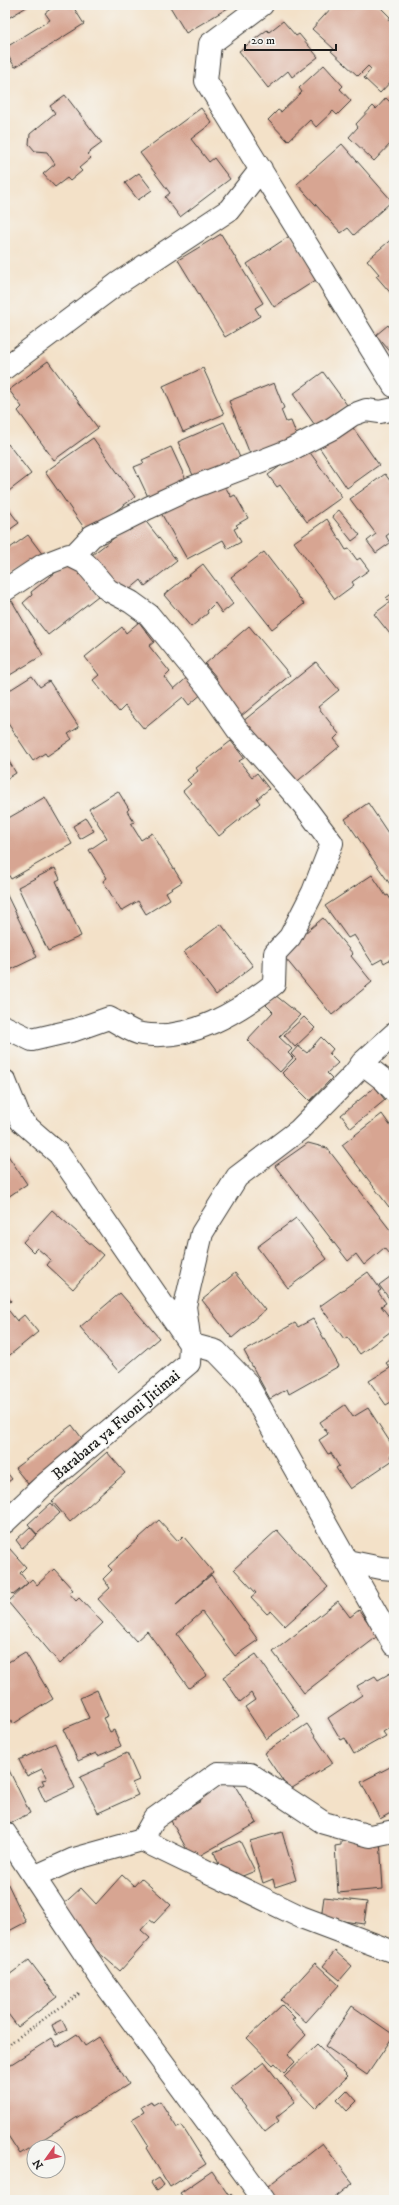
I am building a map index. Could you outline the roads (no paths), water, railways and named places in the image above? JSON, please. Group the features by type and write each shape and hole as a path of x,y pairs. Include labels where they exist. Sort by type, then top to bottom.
{"street":[{"path":"262,5 210,44 206,81 394,386"},
{"path":"5,368 117,284 228,210 261,170"},
{"path":"73,556 92,536 191,488 290,450 333,428 352,415 366,410 380,412 394,409"},
{"path":"5,590 43,565 69,555 84,563 108,590 131,602 149,615 206,686 237,729 302,802 332,843 313,892 290,937 275,953 274,984 258,996 219,1020 174,1034 141,1034 109,1018 75,1030 32,1040 5,1027"},
{"name":"Barabara ya Fuoni Jitimai","path":"5,1522 42,1487 189,1363 190,1344 185,1306 202,1233 237,1177 299,1130 354,1074 362,1063 394,1034"},
{"path":"362,1063 384,1080 394,1091"},
{"path":"5,1081 21,1121 59,1154 190,1344 216,1351 246,1382 394,1645"},
{"path":"347,1561 394,1569"},
{"path":"142,1840 154,1819 218,1773 250,1774 324,1823 370,1836 394,1831"},
{"path":"5,1833 102,1980 264,2200"},
{"path":"34,1876 74,1859 142,1840 301,1917 394,1952"}]}
